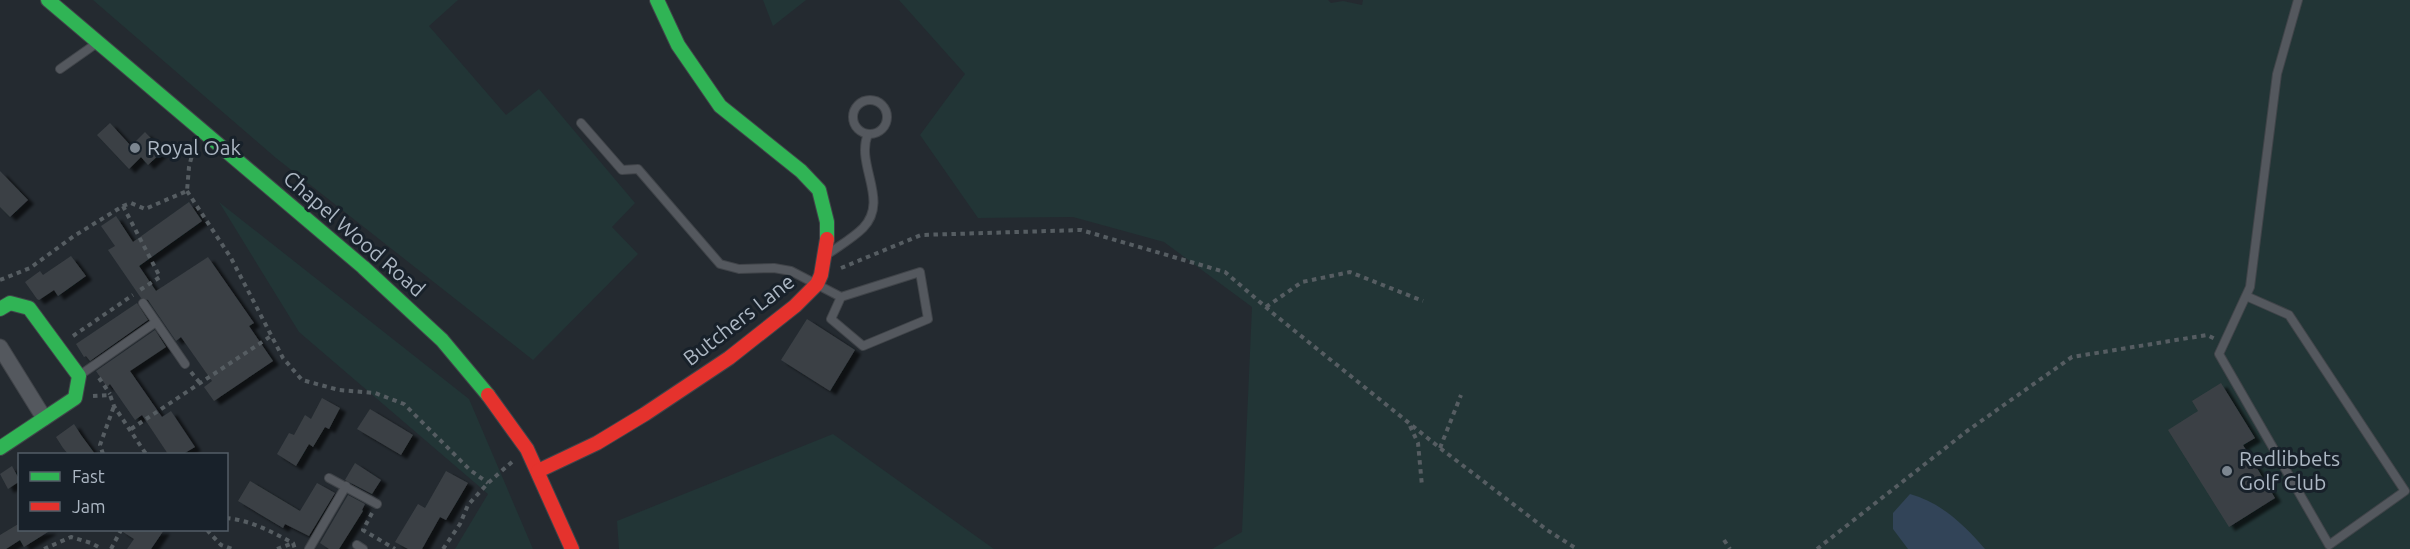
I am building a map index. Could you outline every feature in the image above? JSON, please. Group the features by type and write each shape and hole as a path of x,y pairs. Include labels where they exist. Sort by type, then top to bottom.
{"street":[{"name":"Chapel Wood Road","path":"48,0 363,267 442,340 493,400 527,449 572,549"},
{"name":"Butchers Lane","path":"538,471 597,443 729,358 795,306 819,279 825,256 827,222 819,190 801,171 720,106 678,45 657,0"},
{"path":"0,309 9,303 29,308 79,376 75,398 0,448"},
{"path":"0,347 44,418"}],"lane":[{"path":"2246,296 2289,315 2405,491 2329,545 2219,354 2250,287 2277,74 2298,0"},
{"path":"60,69 98,42"},
{"path":"871,99 882,104 888,119 879,132 868,134 858,129 853,112 860,103 871,99"},
{"path":"581,123 622,170 638,169 720,264 739,269 774,268 791,271 819,279 841,297"},
{"path":"825,256 862,229 872,211 875,201 863,152 868,134"},
{"path":"920,272 928,319 863,346 831,320 841,297 920,272"},
{"path":"143,303 185,364"},
{"path":"79,376 156,322"},
{"path":"329,478 377,504"},
{"path":"309,549 346,486"}],"path":[{"path":"199,129 189,167 187,191 231,258 283,358 302,380 339,390 375,393 404,404 456,457 488,483"},
{"path":"0,279 30,268 74,236 123,206 131,203 145,209 187,191"},
{"path":"57,346 160,277 123,206"},
{"path":"819,279 921,235 1081,230 1225,272 1440,448 1547,530 1576,549"},
{"path":"1266,307 1302,282 1350,272 1423,302"},
{"path":"1817,549 1967,431 2072,357 2207,335 2224,343"},
{"path":"131,429 271,336"},
{"path":"91,367 146,453"},
{"path":"75,398 111,395"},
{"path":"1440,448 1461,395"},
{"path":"103,453 100,445 114,406"},
{"path":"1409,423 1418,443 1422,486"},
{"path":"443,549 460,524 468,505 488,483 527,449"},
{"path":"377,504 363,530 395,549"},
{"path":"228,518 248,523 293,543 295,549"},
{"path":"111,549 120,531"},
{"path":"208,531 221,545 232,549"},
{"path":"44,549 71,537 102,549"},
{"path":"1724,540 1730,549"},
{"path":"278,549 293,543"}],"shaded area":[{"path":"93,0 458,0 429,26 506,115 539,89 635,203 612,227 638,254 533,360 276,158"},
{"path":"763,0 806,0 773,26"},
{"name":"Redlibbets Golf Club","path":"899,0 1328,0 1331,3 1343,1 1362,5 1363,0 2410,0 2410,549 1212,549 1242,532 1252,307 1164,242 1073,217 978,218 920,135 965,74"},
{"path":"219,202 469,399 533,549 455,549 488,494 299,332"},
{"path":"833,434 994,549 619,549 617,521"}],"water":[{"path":"1910,494 1932,503 1952,516 1985,549 1908,549 1893,529 1893,513"}],"building":[{"name":"Royal Oak","path":"110,123 131,146 145,132 163,151 148,165 141,157 129,169 97,135"},
{"path":"0,171 28,200 10,217 0,207"},
{"path":"189,202 202,221 139,266 156,291 208,257 254,323 249,326 273,361 214,401 204,387 212,381 181,337 176,341 148,300 141,298 108,250 115,246 101,226 116,216 133,242"},
{"path":"71,256 86,276 58,296 54,290 39,300 37,299 25,282 40,271 43,275"},
{"path":"137,303 148,320 90,361 86,356 84,357 76,344"},
{"path":"807,319 855,350 830,391 781,360"},
{"path":"155,330 166,347 130,371 162,417 171,411 195,447 185,453 167,453 142,415 135,420 110,384 107,387 96,371"},
{"name":"Redlibbets Golf Club","path":"2221,383 2255,438 2243,445 2275,498 2229,527 2168,430 2198,411 2192,401"},
{"path":"322,398 340,408 329,429 325,427 313,447 309,444 296,466 277,454 289,433 294,435 305,415 311,419"},
{"path":"370,409 413,435 401,455 357,429"},
{"path":"74,424 94,453 67,453 56,437"},
{"path":"355,463 381,480 372,494 345,480"},
{"path":"12,466 18,482 8,489 0,474"},
{"path":"446,471 468,483 446,520 440,517 422,549 408,549 395,542 418,504 425,508"},
{"path":"250,481 300,511 317,483 335,493 309,536 285,524 283,528 238,501"},
{"path":"348,495 365,504 363,511 339,549 329,549 320,543"},
{"path":"18,524 18,531 49,531 24,547 20,540 6,549 0,549 0,535"},
{"path":"122,531 163,531 151,549 127,549 134,539"}],"traffic: fast":[{"path":"48,0 363,267 442,340 488,395"},
{"path":"657,0 678,45 720,106 801,171 819,190 827,222 827,239"},
{"path":"0,309 10,303 29,308 79,376 75,398 0,448"}],"traffic: jam":[{"path":"538,471 597,443 645,414 729,358 795,306 817,284 821,275 827,239"},
{"path":"488,395 527,449 572,549"}],"place":[{"name":"Royal Oak","path":"135,148"},
{"name":"Redlibbets Golf Club","path":"2227,471"}]}
